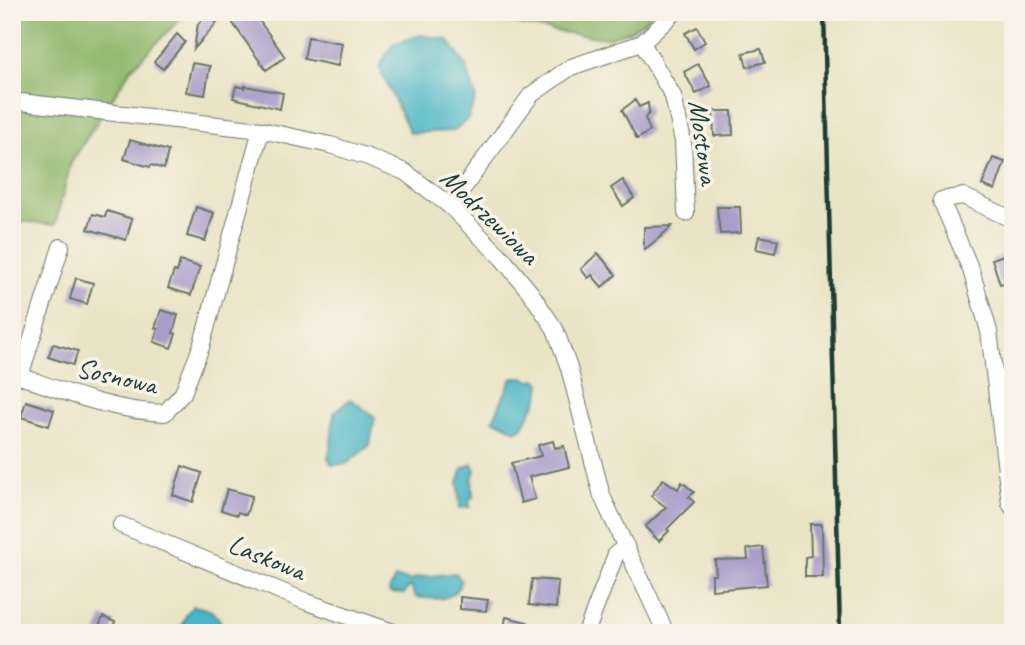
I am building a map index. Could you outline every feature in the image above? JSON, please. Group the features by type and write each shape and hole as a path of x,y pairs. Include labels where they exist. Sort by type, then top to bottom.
{"street":[{"path":"450,206 531,95 571,67 642,43 675,12"},
{"name":"Mostowa","path":"642,43 673,96 683,141 687,214"},
{"name":"Modrzewiowa","path":"12,101 261,130 330,145 405,172 450,206 502,258 555,329 569,368 602,496 666,633"},
{"name":"Sosnowa","path":"61,247 20,376 101,404 165,414 183,393 201,347 261,130"},
{"path":"1013,220 963,196 941,200 971,270 989,331 1010,503 1013,508"},
{"name":"Laskowa","path":"121,525 307,602 396,633"},
{"path":"586,633 616,554 626,546"}],"green space":[{"path":"12,12 198,12 180,19 131,69 71,163 55,225 12,220"},
{"path":"475,12 650,12 650,17 630,31 607,38 501,21"}],"water":[{"path":"421,35 448,40 466,66 476,97 468,119 453,131 410,133 379,67 393,44"},
{"path":"523,377 541,383 539,397 522,428 515,431 493,420 512,378"},
{"path":"350,399 375,417 370,445 346,464 332,465 328,458 334,413"},
{"path":"472,464 475,470 472,480 473,497 469,500 470,507 460,508 458,483 463,469"},
{"path":"456,573 461,581 458,588 443,598 416,597 412,587 404,594 390,593 389,590 395,578 410,582 415,578"},
{"path":"193,606 215,614 227,633 181,633 186,615"}],"building":[{"path":"225,12 253,12 285,57 266,70"},
{"path":"207,14 217,23 194,49 198,24"},
{"path":"697,27 705,42 694,49 685,33"},
{"path":"177,34 185,42 163,69 154,62"},
{"path":"308,37 342,43 338,66 304,59"},
{"path":"761,49 765,62 747,67 743,53"},
{"path":"192,63 210,66 205,95 186,92"},
{"path":"698,64 711,86 696,94 684,72"},
{"path":"236,86 283,93 280,109 233,98"},
{"path":"635,100 639,107 648,103 649,113 645,118 650,131 637,139 622,110"},
{"path":"713,111 732,111 733,135 714,136"},
{"path":"130,140 168,151 164,169 124,159"},
{"path":"993,158 1005,162 995,190 982,185"},
{"path":"623,180 634,198 623,206 611,188"},
{"path":"196,207 214,213 205,241 187,236"},
{"path":"717,207 740,207 741,233 720,234"},
{"path":"107,211 132,219 126,240 88,229 93,214 105,217"},
{"path":"672,226 659,238 644,250 644,227"},
{"path":"759,236 778,240 775,253 756,249"},
{"path":"1013,252 1013,280 1000,284 992,259"},
{"path":"598,253 616,275 602,287 592,275 588,278 581,269"},
{"path":"180,261 200,267 191,295 168,288"},
{"path":"76,278 93,283 87,304 70,299"},
{"path":"161,310 178,315 171,348 154,342"},
{"path":"53,344 78,351 73,365 48,357"},
{"path":"26,401 54,410 49,426 21,417"},
{"path":"553,441 555,448 564,446 569,467 529,477 535,499 521,503 511,463 541,456 538,445"},
{"path":"182,466 202,473 193,502 173,495"},
{"path":"663,479 678,489 682,482 694,492 689,497 694,502 659,541 645,527 666,507 651,496"},
{"path":"227,489 252,496 246,515 221,510"},
{"path":"810,524 822,524 823,577 805,577 805,557 811,556"},
{"path":"763,547 767,585 712,590 712,575 716,575 715,560 748,559 747,549"},
{"path":"532,579 558,581 556,608 529,605"},
{"path":"460,597 488,600 486,611 460,609"},
{"path":"103,617 115,622 111,633 96,633"},
{"path":"506,617 527,622 524,633 504,628"}],"railway":[{"path":"824,12 840,633"}]}
